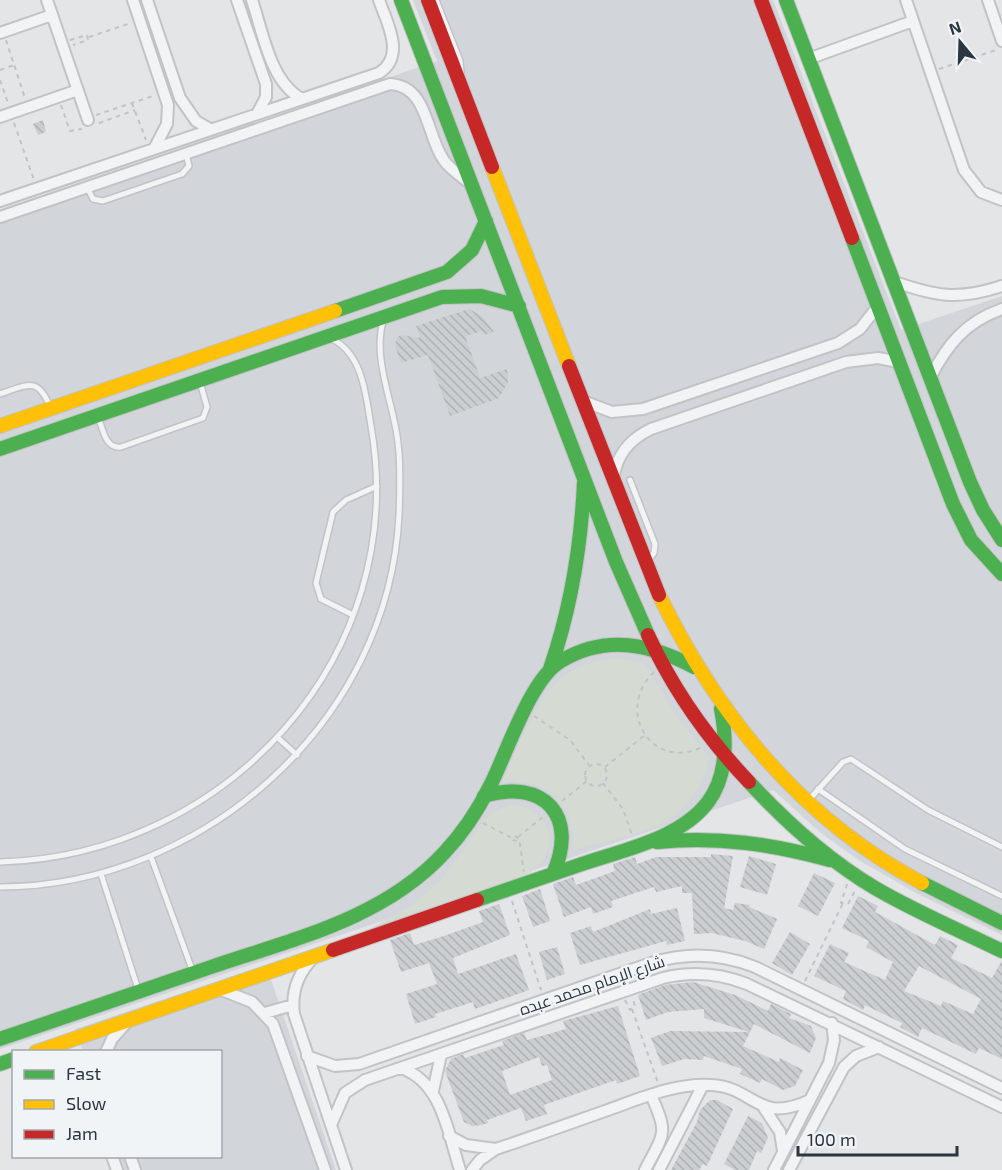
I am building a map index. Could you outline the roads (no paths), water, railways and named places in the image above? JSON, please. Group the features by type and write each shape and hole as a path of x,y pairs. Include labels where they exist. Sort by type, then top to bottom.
{"main road":[{"path":"401,0 616,562 654,647 687,704 715,741 778,811 834,861 887,894 1002,951"},
{"path":"428,0 645,564 665,610 696,668 721,706 769,765 806,803 878,858 1002,923"},
{"path":"761,0 958,516 981,553 1002,574"},
{"path":"786,0 930,378 983,510 1002,540"},
{"path":"472,185 496,177"},
{"path":"845,220 857,220 865,211"},
{"path":"0,426 447,272 468,256 476,246 486,221"},
{"path":"857,253 864,247 878,245"},
{"path":"0,449 457,294 489,295 519,306"},
{"path":"0,1039 344,922 381,905 426,872 472,819 549,670 564,633 576,578 583,522 584,475"},
{"path":"549,670 576,653 606,643 622,642 654,647 696,668"},
{"path":"42,1050 635,846 676,829 699,812 711,795 727,755 721,706"},
{"path":"484,796 496,791 521,789 533,793 553,808 563,829 565,841 559,864 553,874"},
{"path":"635,846 676,840 725,838 774,844 834,861"}],"street":[{"path":"47,0 88,119"},
{"path":"133,0 168,105 167,124 152,150"},
{"path":"147,0 180,98 196,121 210,129"},
{"path":"237,0 266,84 264,103 257,114"},
{"path":"252,0 279,76 292,93 302,99"},
{"path":"0,201 379,73 392,62 394,50 392,35 379,0"},
{"path":"906,0 970,182 981,192 1002,200"},
{"path":"988,0 997,11 1002,41"},
{"path":"2,32 52,15"},
{"path":"808,59 914,21"},
{"path":"379,73 383,85"},
{"path":"0,217 383,85 405,86 416,96 442,158 472,185"},
{"path":"5,116 78,90"},
{"path":"37,189 42,202"},
{"path":"892,281 933,295 950,297 966,296 1002,286"},
{"path":"583,401 612,412 643,408 838,343 860,329 878,306"},
{"path":"930,378 951,342 963,330 976,320 1002,309"},
{"path":"613,481 617,462 627,446 651,429 846,362 878,358 899,362"},
{"name":"شارع الإمام محمد عبده","path":"307,1056 328,1064 351,1066 658,961 690,955 716,956 742,961 1002,1089"},
{"path":"315,956 298,978 293,1005 307,1056 346,1170"},
{"name":"شارع الإمام محمد عبده","path":"331,1125 341,1099 358,1083 663,978 687,973 711,974 735,980 831,1023 1002,1107"},
{"path":"219,989 242,996 265,1013 276,1031 325,1170"},
{"path":"265,1013 293,1005"},
{"path":"107,1050 111,1039 129,1020"},
{"path":"774,1170 829,1063 833,1048 831,1023"},
{"path":"789,1170 842,1070 856,1056 879,1047"},
{"path":"434,1092 441,1055"},
{"path":"829,1063 842,1070"},
{"path":"351,1066 358,1083"},
{"path":"401,1068 420,1077 434,1092 460,1170"},
{"path":"472,1170 480,1160 496,1149 656,1094 703,1085 729,1089 764,1108 780,1132 783,1151"},
{"path":"659,1170 703,1085"},
{"path":"645,1170 664,1128 656,1094"},
{"path":"764,1108 791,1107 810,1100"},
{"path":"664,1128 678,1133"},
{"path":"448,1136 466,1145 496,1149"}],"lane":[{"path":"436,0 460,61 460,82"},
{"path":"87,187 93,199 103,201 185,172 189,166 186,153"},
{"path":"0,887 61,882 101,874 151,857 184,842 244,803 297,754 321,726 360,662 386,592 394,555 400,481 394,416 379,348 384,317"},
{"path":"0,862 67,856 145,832 182,814 217,792 249,766 278,738 308,700 333,659 352,615 368,562 374,530 377,486 375,447 359,369 350,353 327,337"},
{"path":"98,415 108,443 117,448 203,418 207,411 199,381"},
{"path":"0,394 25,385 36,385 44,392 51,408"},
{"path":"630,480 656,544 654,553 645,564"},
{"path":"352,615 321,599 316,583 333,512 346,500 377,486"},
{"path":"278,738 297,754"},
{"path":"806,803 843,762 851,759 928,810 1002,847"},
{"path":"818,789 905,849 1002,896"},
{"path":"151,857 193,974"},
{"path":"101,874 139,992"}]}
